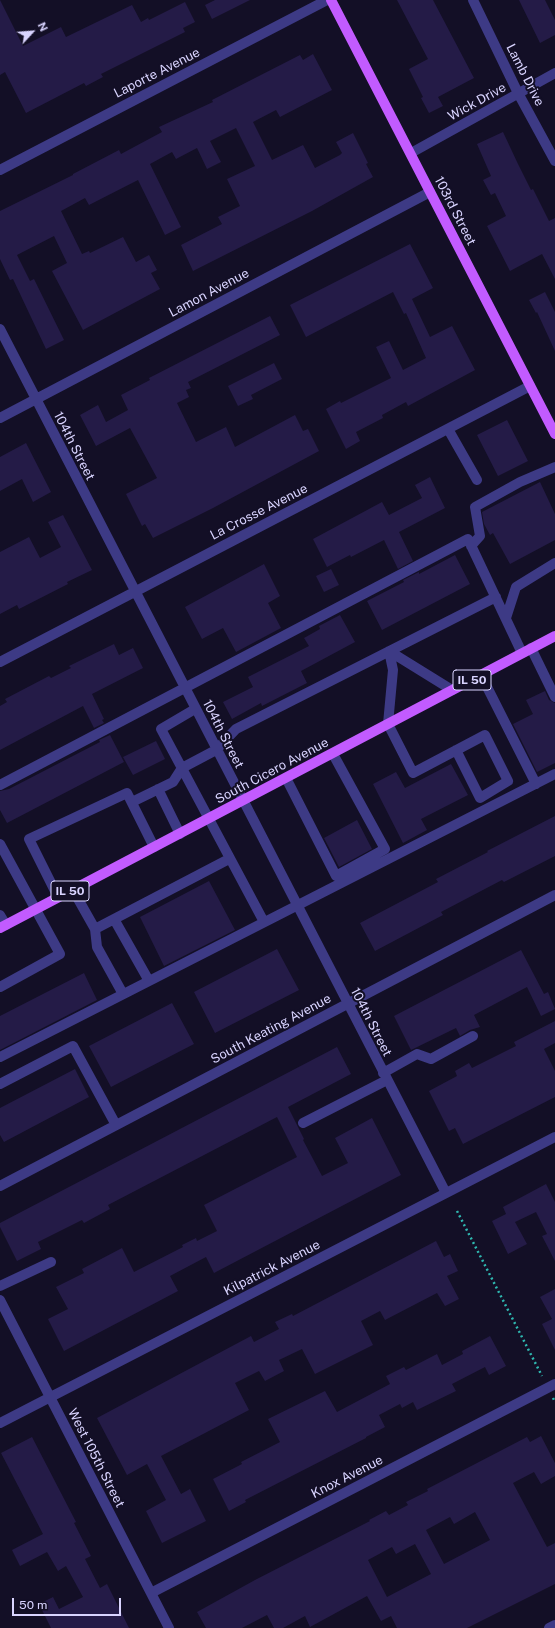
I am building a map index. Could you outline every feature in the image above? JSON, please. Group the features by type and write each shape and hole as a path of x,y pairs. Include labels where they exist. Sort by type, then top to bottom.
{"main road":[{"name":"103rd Street","path":"332,0 555,434"},
{"name":"South Cicero Avenue","path":"3,926 333,754 555,636"}],"street":[{"name":"Laporte Avenue","path":"0,170 326,0"},
{"name":"Lamb Drive","path":"473,0 518,93 555,161"},
{"name":"Wick Drive","path":"411,154 555,73"},
{"name":"Lamon Avenue","path":"0,418 430,192"},
{"name":"104th Street","path":"0,329 296,906 446,1193"},
{"name":"La Crosse Avenue","path":"0,662 530,386"},
{"path":"448,429 477,480"},
{"path":"471,546 480,536 476,507 520,482 555,466"},
{"path":"0,785 468,539 506,618 555,697"},
{"path":"506,618 516,587 555,563"},
{"path":"132,802 173,782 182,768 216,750 236,729 496,597"},
{"path":"389,651 452,690"},
{"path":"389,651 393,670 388,724 413,773 485,735 508,781 480,798"},
{"path":"481,675 536,784"},
{"path":"195,710 161,729 264,922"},
{"path":"456,750 486,809"},
{"path":"286,778 336,876 385,849 333,754"},
{"path":"0,1056 555,774"},
{"path":"158,789 180,834"},
{"path":"58,897 29,839 127,792 154,847"},
{"path":"0,844 60,954 0,987"},
{"path":"95,929 229,858"},
{"path":"73,890 95,929 97,947 123,994"},
{"name":"South Keating Avenue","path":"0,1186 555,895"},
{"path":"0,915 3,926"},
{"path":"114,919 149,981"},
{"path":"303,1123 385,1077 417,1054 431,1059 473,1036"},
{"path":"0,1084 73,1046 116,1125"},
{"name":"Kilpatrick Avenue","path":"0,1423 555,1137"},
{"path":"0,1286 51,1262"},
{"name":"West 105th Street","path":"2,1307 169,1628"},
{"name":"Knox Avenue","path":"151,1593 555,1384"},
{"path":"549,1628 555,1625"}],"path":[{"path":"457,1211 542,1376"},
{"path":"553,1398 555,1402"}],"building":[{"path":"0,0 23,46 61,27 66,37 132,5 141,22 148,18 149,20 185,2 195,22 183,28 185,32 101,74 103,77 86,86 84,83 26,113 5,72 0,75"},
{"path":"215,0 250,0 212,19 205,5"},
{"path":"397,0 433,0 474,78 438,97 443,106 429,113 409,69 428,59"},
{"path":"519,0 545,0 555,20 555,35 540,43"},
{"path":"313,54 332,90 280,117 276,110 253,122 272,160 303,145 315,168 340,155 342,153 336,142 353,133 368,163 366,164 373,177 312,211 193,271 181,245 222,224 218,217 240,206 227,179 255,166 236,128 210,141 221,162 207,169 197,148 176,159 172,152 150,164 181,227 165,235 138,180 89,205 85,198 61,211 82,254 89,251 90,253 123,237 136,262 149,255 157,270 151,273 160,289 83,330 52,271 67,263 54,236 17,255 30,281 34,279 64,340 46,349 13,279 10,280 0,259 0,211 73,175 119,150 121,154 162,132 159,127 213,102 212,100 300,55 303,60"},
{"path":"503,132 531,190 533,189 549,221 555,218 555,279 542,254 510,271 487,226 506,216 495,193 491,195 483,180 491,176 477,144"},
{"path":"410,244 433,288 412,299 430,337 452,326 475,370 408,406 406,402 382,415 383,418 356,432 360,441 346,449 326,409 391,378 376,347 389,341 403,370 426,358 406,313 404,314 393,292 306,337 290,305"},
{"path":"545,292 555,312 555,351 537,312 536,313 529,300"},
{"path":"270,316 280,335 188,382 191,388 186,390 189,397 177,403 196,442 226,427 235,447 295,415 303,431 308,429 319,451 213,508 153,538 145,524 142,526 126,494 157,478 130,428 96,446 80,415 98,405 106,422 128,410 121,395 150,380 149,378"},
{"path":"274,363 282,379 251,395 253,399 238,406 228,386"},
{"path":"507,420 528,461 498,476 477,435"},
{"path":"26,443 51,492 33,502 22,479 0,491 0,457"},
{"path":"430,477 445,508 399,532 413,561 398,569 384,540 351,557 350,555 327,567 313,539 382,502 389,515 422,498 415,485"},
{"path":"540,482 555,514 555,540 510,564 493,533 490,535 484,524 482,512"},
{"path":"63,515 92,570 19,609 17,605 0,614 0,552 29,537 40,558 61,547 48,522"},
{"path":"455,555 470,584 382,630 367,601 404,582 403,580 419,572 419,574"},
{"path":"264,564 280,596 268,603 281,628 236,652 223,628 202,639 185,607"},
{"path":"331,569 339,585 324,592 316,576"},
{"path":"340,615 355,642 301,671 307,683 262,706 261,703 232,719 223,702 253,687 248,677 309,646 304,638 320,629 319,626"},
{"path":"114,644 119,655 133,648 143,668 92,694 104,719 102,720 104,723 94,728 83,706 0,750 0,706 7,702 5,699 49,676 51,678 71,668 69,666"},
{"path":"545,691 549,700 555,703 555,763 537,772 513,724 533,714 526,700"},
{"path":"110,735 124,762 7,823 0,810 0,791 9,789 100,742 99,740"},
{"path":"156,741 165,759 133,775 123,757"},
{"path":"451,764 468,795 421,819 427,830 403,843 373,784 396,772 405,788"},
{"path":"555,816 555,856 504,882 502,880 441,912 443,915 375,951 360,923 438,882 436,879 488,852 487,851"},
{"path":"357,820 372,849 339,867 324,838"},
{"path":"209,881 235,930 164,966 140,917"},
{"path":"277,949 299,990 215,1033 194,992"},
{"path":"521,950 544,994 548,992 555,1009 541,1016 527,987 474,1015 480,1027 470,1030 460,1036 456,1028 411,1050 394,1016"},
{"path":"84,973 97,1000 0,1050 0,1016"},
{"path":"172,1003 194,1044 111,1087 89,1046"},
{"path":"555,1021 555,1043 544,1049 555,1071 555,1097 463,1144 455,1128 449,1131 429,1091 457,1076 455,1071 469,1063 472,1068 516,1046 514,1042"},
{"path":"337,1047 351,1074 288,1107 304,1139 303,1140 322,1176 348,1163 335,1138 372,1118 401,1175 214,1273 206,1257 170,1276 178,1291 64,1351 48,1319 68,1309 56,1287 84,1273 82,1269 122,1248 134,1272 183,1247 182,1245 196,1238 197,1241 217,1231 204,1205 297,1157 277,1117 108,1205 110,1209 84,1223 82,1220 38,1242 41,1249 17,1261 0,1227 0,1223"},
{"path":"75,1069 89,1097 4,1142 0,1135 0,1108"},
{"path":"546,1184 555,1202 555,1261 542,1236 547,1234 536,1212 515,1222 527,1244 508,1254 492,1221 506,1214 503,1207"},
{"path":"436,1241 444,1257 450,1254 458,1271 447,1276 459,1299 445,1306 437,1293 385,1320 380,1311 361,1321 373,1345 315,1374 302,1349 279,1360 284,1371 265,1381 259,1371 235,1383 249,1410 161,1456 181,1494 190,1489 206,1521 162,1543 146,1511 166,1500 147,1464 127,1475 97,1418 251,1336 254,1342 279,1329 275,1322 292,1314 293,1316"},
{"path":"555,1289 555,1350 542,1324 552,1319 540,1297"},
{"path":"490,1336 506,1366 489,1375 485,1367 452,1384 456,1391 417,1410 413,1402 402,1408 400,1404 379,1415 385,1427 245,1500 246,1502 229,1511 213,1479 242,1464 241,1462 280,1442 268,1419 325,1391 337,1412 390,1384 386,1376 404,1367 406,1370 437,1354 442,1365 463,1354 462,1351"},
{"path":"541,1436 555,1463 555,1476 541,1484 534,1472 513,1483 547,1547 555,1543 555,1584 467,1628 397,1628 391,1616 381,1621 367,1596 310,1627 305,1616 283,1628 274,1628 267,1615 242,1628 206,1628 197,1612 255,1580 370,1521 369,1520 386,1511 389,1515 408,1505 406,1502 428,1491 427,1489 527,1437 530,1442","holes":["475,1512 490,1540 444,1564 426,1530 450,1517 454,1524","415,1544 431,1574 387,1597 368,1560 392,1547 396,1554"]},
{"path":"32,1437 76,1522 74,1523 91,1556 85,1559 100,1588 107,1584 129,1628 51,1628 39,1604 53,1597 59,1609 83,1597 66,1566 58,1571 47,1552 20,1566 12,1550 43,1534 1,1453"}]}
